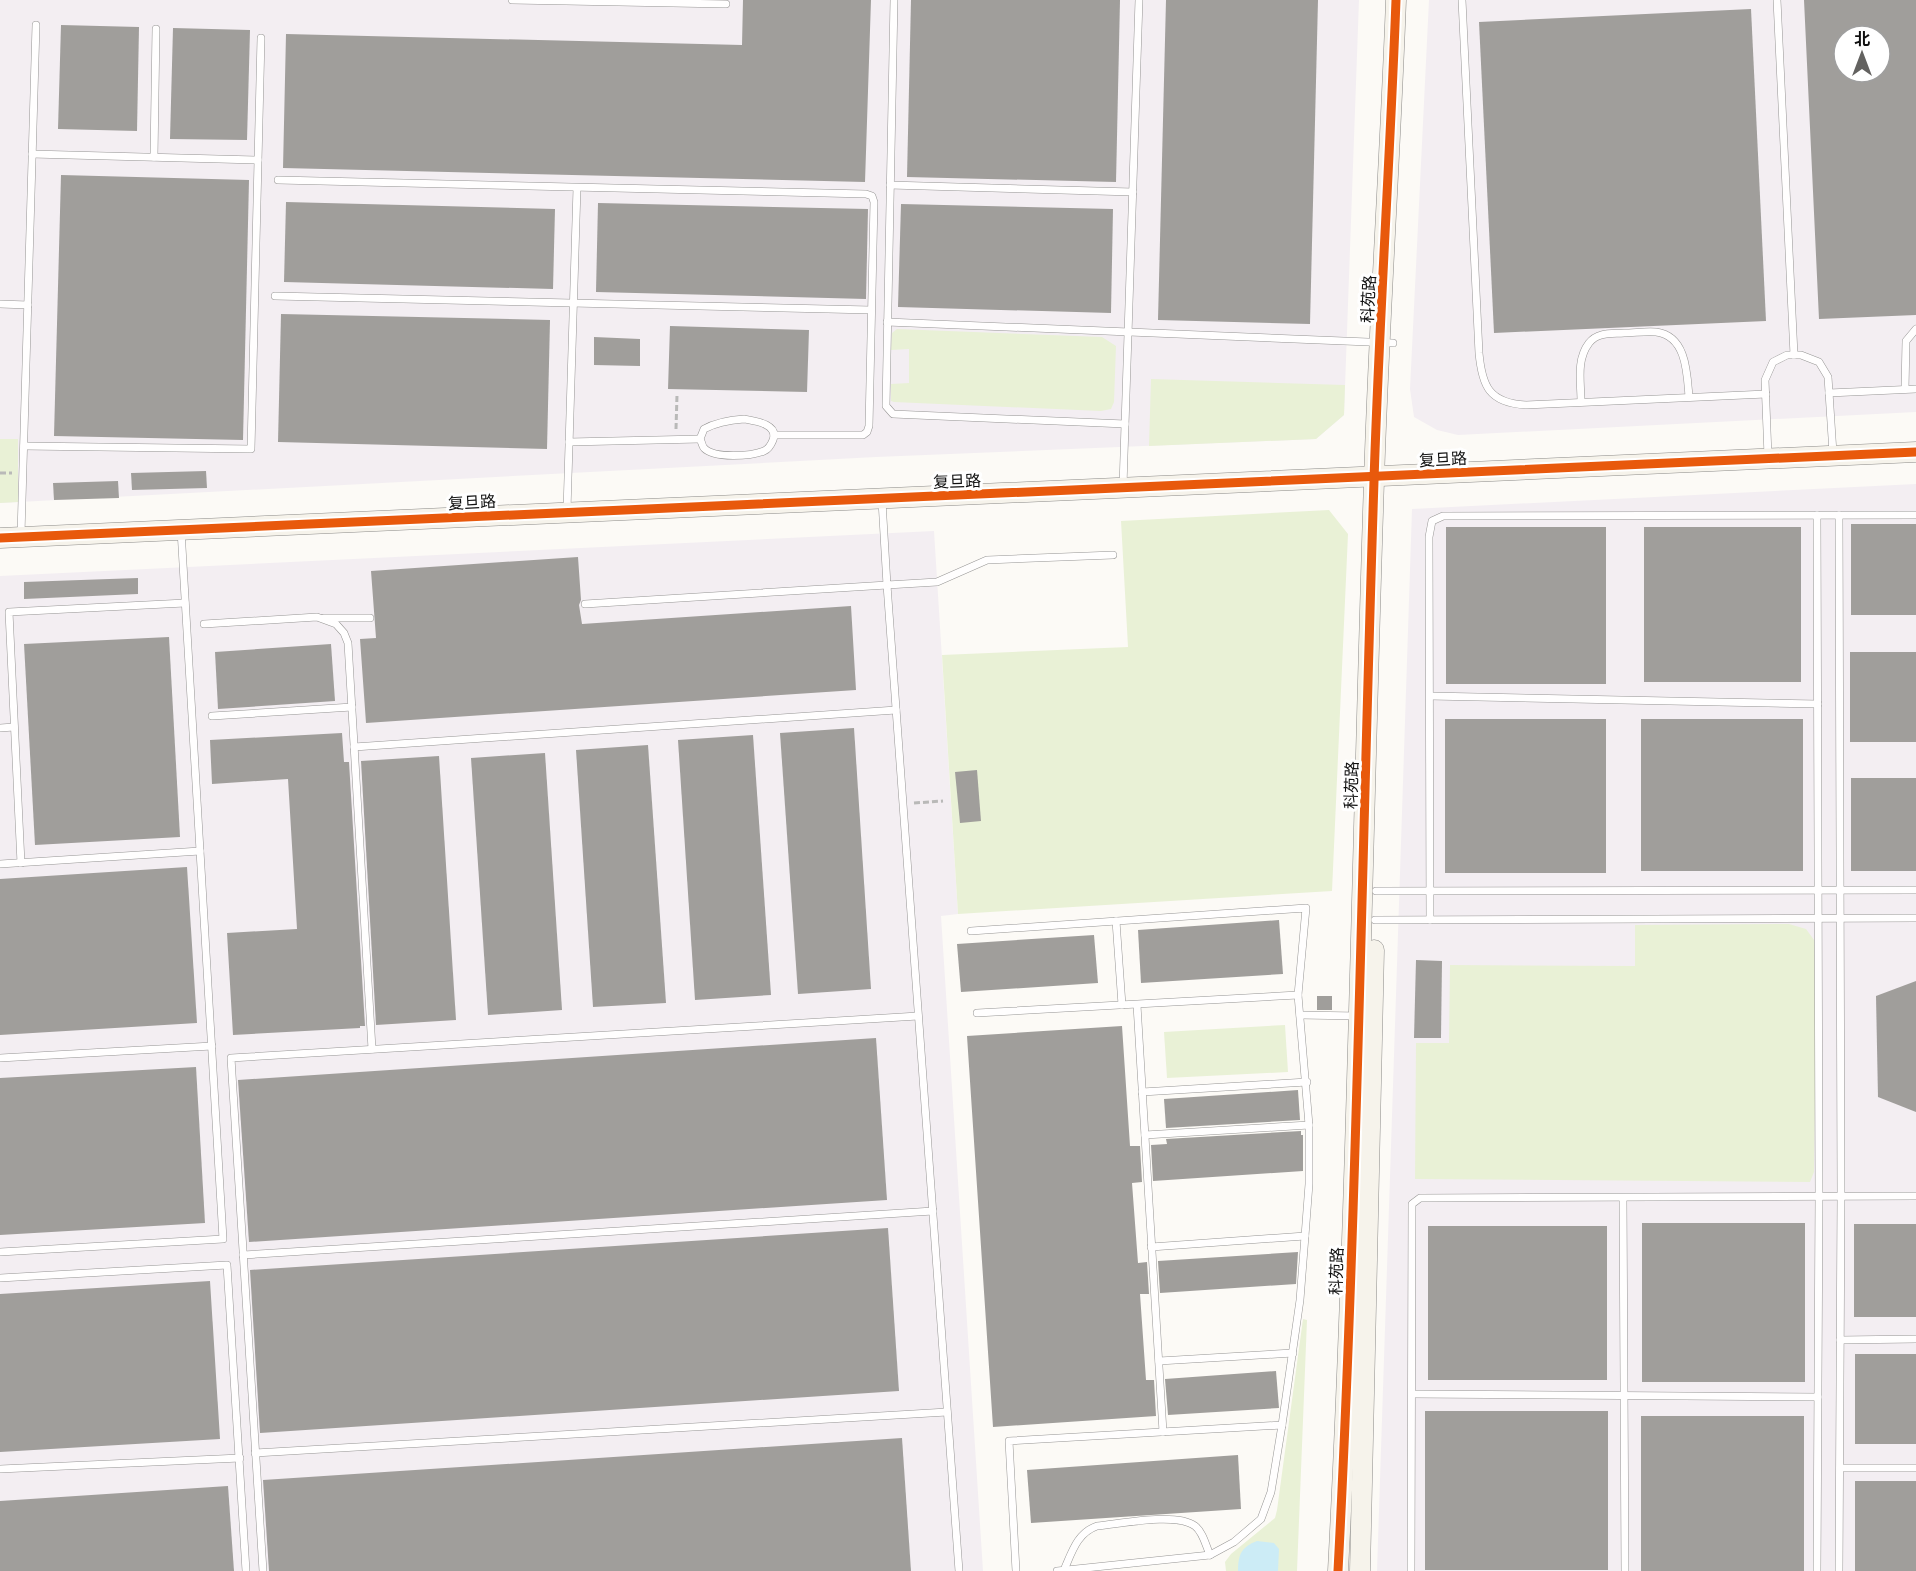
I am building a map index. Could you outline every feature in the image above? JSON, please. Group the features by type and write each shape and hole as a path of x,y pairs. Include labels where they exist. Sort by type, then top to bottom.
{"street":[{"name":"科苑路","path":"1338,1571 1348,1373 1359,1016 1387,343 1396,0"},
{"name":"科苑路","path":"1387,343 1409,0"},
{"name":"复旦路","path":"0,538 1916,452"},
{"name":"科苑路","path":"1360,1571 1383,591 1381,477"}],"lane":[{"path":"512,0 726,4"},
{"path":"894,0 886,406 893,414 1125,424"},
{"path":"1123,488 1139,0"},
{"path":"1462,0 1480,373 1486,388 1497,398 1512,404 1766,394"},
{"path":"1778,0 1794,355"},
{"path":"21,536 36,25"},
{"path":"154,157 156,29"},
{"path":"24,446 251,449 261,38"},
{"path":"32,154 258,160"},
{"path":"278,180 866,194 872,196 874,202 869,426 867,432 863,435 774,435"},
{"path":"890,185 1133,192"},
{"path":"567,512 577,188"},
{"path":"275,296 871,310"},
{"path":"0,304 28,305"},
{"path":"888,322 1387,343"},
{"path":"1905,389 1906,341 1916,329"},
{"path":"1581,402 1581,360 1590,342 1602,334 1656,332 1666,335 1674,342 1685,361 1689,397"},
{"path":"1768,459 1765,380 1773,362 1787,355 1801,355 1819,362 1828,377 1833,456"},
{"path":"1829,393 1916,388"},
{"path":"744,419 760,422 771,428 774,435 772,444 766,450 735,456 713,453 705,448 700,440 704,429 729,420 744,419"},
{"path":"569,442 700,440"},
{"path":"881,499 959,1571"},
{"path":"1817,515 1819,890 1817,1571"},
{"path":"1839,515 1841,1196 1839,1571"},
{"path":"1430,920 1429,537 1432,521 1443,516 1916,515"},
{"path":"0,1252 223,1239 181,529"},
{"path":"585,604 937,582 987,560 1113,555"},
{"path":"21,863 9,612 185,603"},
{"path":"204,624 317,617 370,618"},
{"path":"317,617 336,624 344,633 348,643 372,1048"},
{"path":"1430,696 1818,704"},
{"path":"212,716 352,708"},
{"path":"354,747 896,710"},
{"path":"0,728 14,727"},
{"path":"0,864 200,851"},
{"path":"1376,891 1916,890"},
{"path":"971,931 1306,908 1299,995 1309,1125 1309,1184 1302,1289 1271,1492 1261,1519 1234,1542 1210,1555 1057,1571"},
{"path":"1375,920 1916,918"},
{"path":"1116,921 1122,1005"},
{"path":"977,1013 1299,995"},
{"path":"1137,1005 1163,1432"},
{"path":"1300,1015 1359,1016"},
{"path":"263,1571 231,1058 918,1016"},
{"path":"0,1058 212,1046"},
{"path":"1142,1092 1306,1082"},
{"path":"1145,1135 1309,1125"},
{"path":"1411,1571 1412,1204 1420,1198 1916,1196"},
{"path":"1623,1198 1625,1571"},
{"path":"243,1255 933,1211"},
{"path":"1151,1246 1305,1236"},
{"path":"0,1278 227,1265 246,1571"},
{"path":"1840,1340 1916,1339"},
{"path":"1159,1361 1293,1353"},
{"path":"1412,1395 1818,1397"},
{"path":"255,1453 947,1412"},
{"path":"1016,1571 1009,1441 1282,1425"},
{"path":"0,1469 240,1458"},
{"path":"1840,1468 1916,1468"},
{"path":"1064,1570 1079,1537 1086,1530 1096,1526 1180,1521 1195,1526 1210,1555"}],"path":[{"path":"675,440 676,395"},
{"path":"903,804 943,801"}],"shaded area":[{"path":"0,0 1359,0 1344,415 1316,439 876,457 0,503"},
{"path":"1429,0 1916,0 1916,412 1458,435 1437,430 1414,417 1410,389"},
{"path":"1916,484 1916,1571 1377,1571 1412,509"},
{"path":"934,531 958,914 941,916 983,1571 0,1571 0,576"}],"green space":[{"path":"897,329 1102,337 1116,346 1114,402 1111,409 1101,411 891,401 891,384 909,383 909,349 891,350 892,333"},
{"path":"1151,379 1345,385 1344,415 1316,439 1149,446"},
{"path":"0,439 18,439 18,502 0,503"},
{"path":"1329,510 1348,534 1332,891 958,914 942,655 1128,647 1121,521"},
{"path":"1789,924 1806,929 1817,944 1814,1172 1810,1182 1415,1179 1416,1043 1449,1043 1450,965 1635,966 1635,925"},
{"path":"1285,1025 1288,1072 1167,1078 1164,1032"},
{"path":"1303,1319 1307,1320 1297,1571 1226,1571 1225,1562 1231,1554 1275,1518"}],"water":[{"path":"1257,1541 1274,1543 1279,1549 1278,1571 1238,1571 1242,1552 1247,1546"}],"building":[{"path":"743,0 871,0 865,182 283,168 286,34 742,45"},
{"path":"911,0 1120,0 1116,182 907,177"},
{"path":"1166,0 1318,0 1310,324 1158,320"},
{"path":"1804,0 1916,0 1916,315 1819,319"},
{"path":"1751,9 1766,321 1494,333 1479,22"},
{"path":"61,25 139,27 137,131 58,129"},
{"path":"173,28 250,30 247,140 170,139"},
{"path":"61,175 249,180 243,440 54,436"},
{"path":"286,202 555,209 553,289 284,282"},
{"path":"598,203 868,209 866,299 596,292"},
{"path":"901,204 1113,209 1111,313 898,307"},
{"path":"281,314 550,320 547,449 278,442"},
{"path":"670,326 809,330 807,392 668,389"},
{"path":"594,337 640,339 640,366 594,365"},
{"path":"206,471 207,488 132,490 131,473"},
{"path":"118,481 119,498 54,500 53,483"},
{"path":"1851,524 1916,524 1916,615 1851,615"},
{"path":"1446,527 1606,527 1606,684 1446,684"},
{"path":"1644,527 1801,527 1801,682 1644,682"},
{"path":"578,557 581,600 579,605 582,624 851,606 856,690 366,723 360,639 376,638 371,571"},
{"path":"138,578 138,594 24,599 24,582"},
{"path":"169,637 180,837 35,845 24,644"},
{"path":"331,644 335,701 218,709 215,652"},
{"path":"1850,652 1916,652 1916,742 1850,742"},
{"path":"1445,719 1606,719 1606,873 1445,873"},
{"path":"1641,719 1803,719 1803,871 1641,871"},
{"path":"854,728 871,989 798,994 780,733"},
{"path":"342,733 344,762 349,762 365,1026 233,1035 227,933 297,929 288,779 212,784 210,740"},
{"path":"753,735 771,995 695,1000 678,740"},
{"path":"648,745 666,1003 593,1007 576,750"},
{"path":"545,753 562,1010 488,1015 471,758"},
{"path":"439,756 456,1020 376,1025 361,761"},
{"path":"977,770 981,821 960,823 955,772"},
{"path":"1851,778 1916,778 1916,871 1851,871"},
{"path":"187,867 197,1023 0,1035 0,879"},
{"path":"1279,920 1283,974 1141,983 1138,930"},
{"path":"1094,935 1098,983 961,992 957,944"},
{"path":"1416,960 1442,961 1441,1038 1414,1038"},
{"path":"1916,981 1916,1112 1878,1097 1876,996"},
{"path":"1317,996 1332,996 1332,1010 1317,1010"},
{"path":"1122,1026 1130,1146 1140,1146 1142,1182 1132,1183 1138,1263 1147,1262 1149,1294 1140,1294 1146,1380 1154,1380 1156,1416 993,1427 967,1036"},
{"path":"876,1038 887,1200 249,1242 238,1080"},
{"path":"196,1067 205,1223 0,1235 0,1078"},
{"path":"1298,1090 1300,1120 1166,1128 1164,1099"},
{"path":"1301,1131 1303,1171 1153,1181 1151,1145 1167,1144 1166,1139"},
{"path":"1642,1223 1805,1223 1805,1382 1642,1382"},
{"path":"1854,1224 1916,1224 1916,1317 1854,1317"},
{"path":"1428,1226 1607,1226 1607,1380 1428,1380"},
{"path":"888,1228 899,1391 260,1433 250,1270"},
{"path":"1298,1252 1296,1284 1160,1293 1158,1261"},
{"path":"210,1281 220,1439 0,1452 0,1294"},
{"path":"1855,1354 1916,1354 1916,1444 1855,1444"},
{"path":"1276,1371 1279,1408 1168,1415 1165,1379"},
{"path":"1425,1411 1608,1411 1608,1570 1425,1570"},
{"path":"1641,1416 1804,1416 1804,1571 1641,1571"},
{"path":"902,1438 911,1571 269,1571 263,1480"},
{"path":"1238,1455 1241,1509 1031,1523 1027,1470"},
{"path":"1855,1481 1916,1481 1916,1571 1855,1571"},
{"path":"228,1486 234,1571 0,1571 0,1501"}],"cycle path":[{"path":"1338,1571 1355,1163 1376,421 1396,0"},
{"path":"0,538 1916,452"}]}
